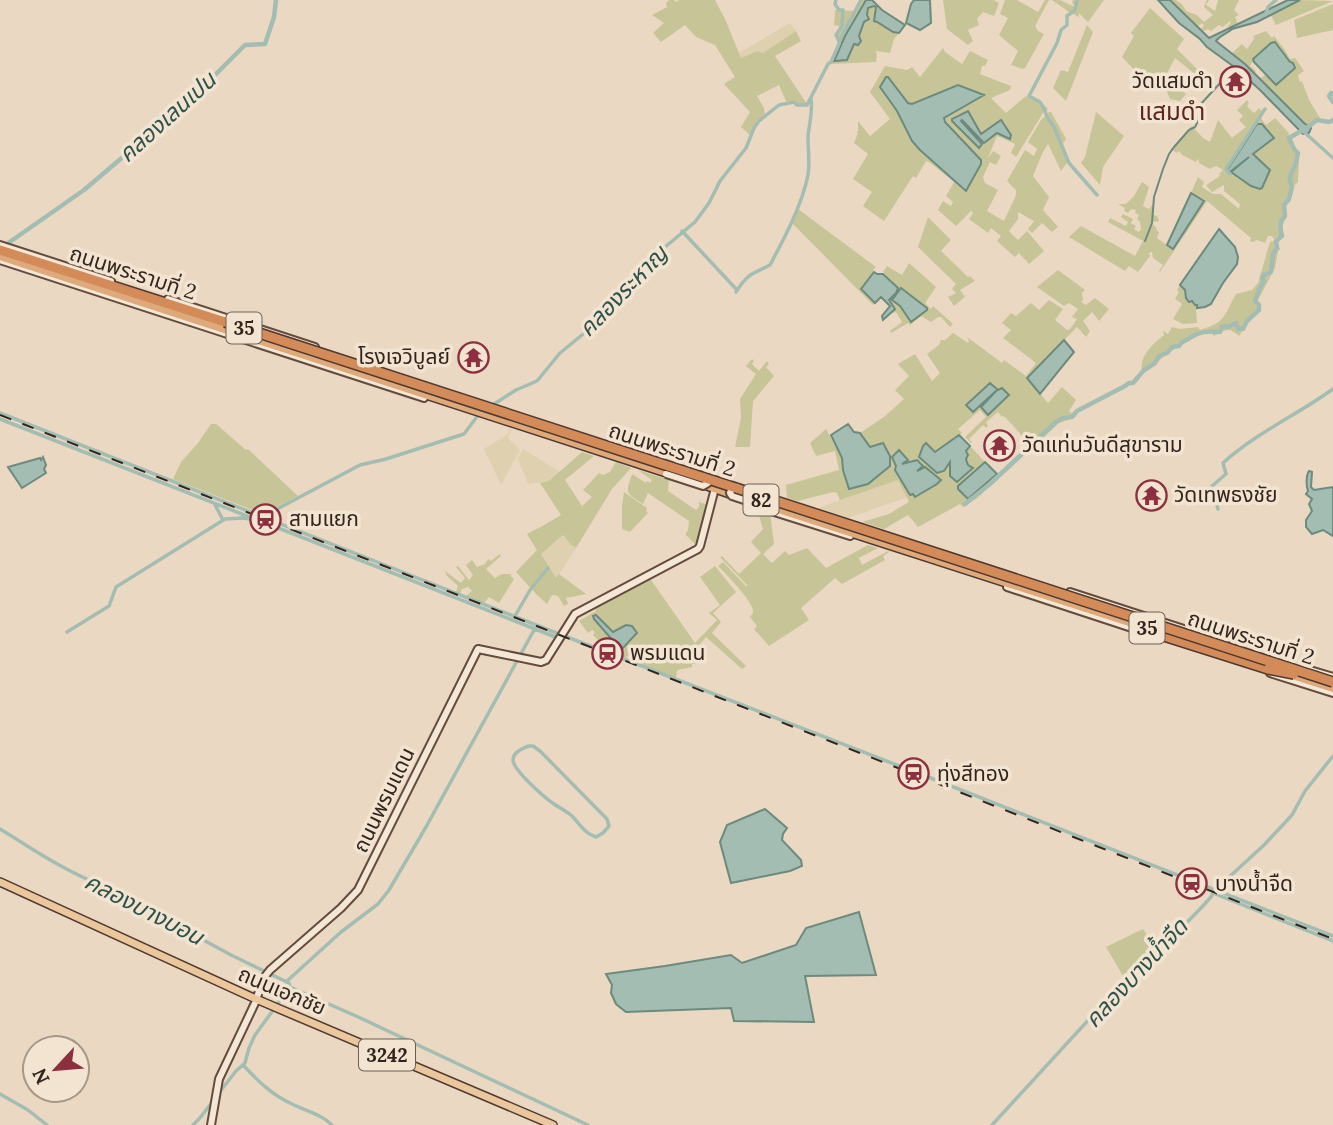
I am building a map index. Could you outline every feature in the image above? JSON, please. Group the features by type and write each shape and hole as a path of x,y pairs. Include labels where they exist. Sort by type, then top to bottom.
{"highway":[{"name":"82","path":"2,251 1333,685"},
{"name":"ถนนพระรามที่ 2","path":"2,251 1333,685"},
{"path":"287,339 303,351"},
{"path":"284,349 303,351"},
{"name":"ถนนพระรามที่ 2","path":"303,351 418,391 485,410"},
{"path":"418,391 454,408"},
{"path":"921,544 939,557"},
{"path":"916,557 939,557"},
{"path":"1071,600 1088,600 1271,659 1300,673"},
{"path":"1071,600 1084,610 1148,631 1268,669 1300,673"},
{"path":"1148,631 1153,626 1150,620"}],"main road":[{"path":"284,349 224,331 222,324 227,320 287,339"},
{"name":"ถนนพระรามที่ 2","path":"303,351 454,408 485,410 631,450 921,544 1071,600"},
{"name":"ถนนพระรามที่ 2","path":"485,410 626,463 821,528 1071,600"},
{"path":"626,463 637,464 703,486 708,482 706,477 631,450"},
{"path":"819,512 736,487 730,491 734,497 821,528"},
{"name":"ถนนพรมแดน","path":"211,1125 219,1079 268,972 358,890 478,649 544,661 574,614 698,549 714,492"},
{"name":"ถนนเอกชัย","path":"0,884 216,984 545,1125"},
{"name":"ถนนเอกชัย","path":"528,1117 553,1125"}],"shaded area":[{"path":"669,0 715,0 741,58 758,51 763,53 796,31 801,41 775,56 807,104 786,101 779,85 757,96 765,114 755,124 750,135 741,127 750,112 724,84 735,77 715,45 696,37 685,25 661,42 653,33 664,23 652,15 667,7"},
{"path":"862,0 866,0 845,36 850,49 857,44 868,9 875,6 874,21 899,33 890,53 875,51 876,62 831,64 840,44 835,36 841,27 834,25 835,10 856,11"},
{"path":"866,0 872,0 905,25 899,33 893,32 874,21 876,7 868,8 869,19 864,22 859,36 861,41 858,45 854,44 847,60 834,61 845,36"},
{"path":"914,0 930,0 931,23 920,30 906,23"},
{"path":"943,0 994,0 999,3 994,16 983,12 977,19 979,25 968,30 973,41 968,45 947,29"},
{"path":"1005,0 1017,0 1038,12 1045,0 1049,0 1035,26 1044,34 1022,69 1011,65 1018,51 999,35 1008,18 1000,14"},
{"path":"1052,0 1060,0 1075,7 1073,0 1104,0 1088,22 1079,13 1079,17"},
{"path":"1158,0 1170,0 1209,38 1288,0 1300,0 1257,22 1232,29 1216,41 1245,64 1311,128 1309,133 1303,134 1260,90 1179,23"},
{"path":"1170,0 1176,0 1186,11 1197,15 1204,22 1213,15 1204,7 1207,0 1206,5 1215,11 1218,0 1239,0 1234,10 1239,15 1235,17 1238,24 1228,30 1230,21 1222,27 1219,25 1211,31 1204,31 1201,29 1204,26 1202,23 1197,27"},
{"path":"1300,0 1333,1 1276,25 1270,14"},
{"path":"1333,4 1333,30 1297,38 1294,20"},
{"path":"1150,8 1184,39 1177,49 1203,75 1200,78 1175,58 1166,75 1186,94 1180,101 1170,99 1166,90 1142,69 1139,75 1122,57 1134,36 1131,33"},
{"path":"790,23 796,31 763,53 758,51 741,58 739,53"},
{"path":"1087,25 1093,32 1066,101 1053,88 1061,70 1068,72"},
{"path":"1266,31 1272,38 1274,36 1290,59 1295,58 1304,71 1298,75 1300,82 1302,81 1320,118 1308,126 1260,79 1266,74 1276,85 1254,59 1250,66 1256,71 1253,74 1231,54 1242,44 1247,49 1254,39 1253,36"},
{"path":"1275,42 1295,68 1276,85 1253,59"},
{"path":"943,48 962,64 970,51 988,60 985,66 982,66 980,74 1011,86 1010,90 991,98 1006,113 1026,96 1035,101 1039,99 1048,109 1016,157 1011,153 1015,144 997,136 988,158 993,151 1001,156 996,165 990,162 983,177 985,183 998,190 987,211 1004,221 1016,195 1016,190 1007,181 1025,150 1034,156 1037,149 1028,142 1041,120 1051,112 1066,139 1062,145 1069,160 1061,171 1048,144 1033,176 1049,197 1043,210 1058,227 1052,232 1042,223 1032,233 1028,229 1034,221 1018,212 1018,219 1009,231 1018,240 1027,231 1044,251 1029,264 1019,253 1015,257 997,241 1001,236 991,228 988,233 969,219 973,213 971,211 956,226 938,210 943,201 951,206 953,202 946,196 954,182 929,162 926,161 916,178 913,176 884,221 863,206 872,192 853,179 868,154 854,143 858,133 855,132 858,132 858,121 870,136 890,119 870,92 885,66 907,70 912,67 920,77","holes":["888,77 908,103 912,104 958,85 983,95 944,118 981,164 966,190 912,141 897,111 880,87","968,111 981,134 1004,122 1010,139 997,132 984,143 963,119 961,121 981,144 979,148 952,118"]},
{"path":"886,77 908,103 912,104 958,85 984,95 944,118 981,160 966,191 912,141 897,111 880,87"},
{"path":"1247,100 1247,106 1254,113 1259,108 1262,111 1264,108 1261,118 1266,125 1275,118 1289,133 1288,139 1298,153 1298,182 1283,205 1281,235 1274,239 1268,236 1265,243 1250,241 1251,238 1207,201 1160,272 1163,265 1153,258 1152,252 1138,272 1129,266 1125,271 1069,237 1081,226 1135,256 1143,241 1108,222 1110,218 1126,226 1128,222 1121,217 1123,214 1133,219 1131,223 1139,232 1141,229 1136,210 1131,209 1128,213 1118,204 1126,204 1142,182 1149,187 1143,206 1149,209 1154,202 1153,215 1159,220 1152,224 1159,232 1157,238 1172,249 1204,201 1191,193 1198,177 1204,182 1202,187 1213,194 1221,194 1239,209 1240,204 1224,191 1224,185 1212,192 1206,185 1220,176 1223,170 1216,166 1210,169 1199,163 1198,159 1196,162 1171,149 1192,126 1210,142 1218,120 1232,138 1246,127 1239,120 1243,116 1237,110","holes":["1257,124 1270,142 1229,171 1228,169","1254,155 1270,171 1260,189 1236,177"]},
{"path":"968,111 981,134 1001,120 1011,135 1010,139 997,133 984,143 962,120 982,144 979,148 952,121"},
{"path":"1096,112 1124,136 1103,167 1100,185 1081,163 1085,157"},
{"path":"1257,124 1262,124 1274,138 1253,154 1270,170 1260,189 1231,172 1249,157 1230,172 1227,170"},
{"path":"1191,193 1204,201 1173,249 1167,245"},
{"path":"798,209 876,267 861,288 875,303 873,305 793,224"},
{"path":"928,217 951,240 941,251 975,281 960,290 965,297 954,306 948,297 956,293 952,289 956,284 918,247"},
{"path":"1219,229 1235,247 1237,264 1211,304 1197,308 1197,305 1186,298 1185,290 1180,285"},
{"path":"1272,241 1278,244 1280,249 1275,268 1258,300 1261,307 1257,315 1248,322 1239,336 1227,330 1214,336 1208,329 1168,353 1146,372 1142,370 1145,355 1164,335 1163,331 1168,334 1172,327 1198,327 1200,330 1215,324 1223,318 1236,294 1252,290 1258,283"},
{"path":"909,263 936,287 925,303 931,309 933,306 953,324 950,327 941,317 931,322 921,316 910,325 908,323 891,333 890,331 902,322 896,312 893,313 895,309 889,300 898,288 883,272 887,266 902,275","holes":["901,289 928,309 911,322 892,300"]},
{"path":"1058,270 1085,290 1081,302 1086,305 1095,298 1109,309 1099,321 1092,312 1083,321 1090,331 1086,337 1077,327 1027,378 1048,403 1062,387 1076,400 1069,411 1076,417 1059,423 1004,474 1001,471 1029,444 998,412 986,422 986,428 983,425 969,439 971,443 965,437 986,417 980,410 958,429 962,433 935,452 923,446 950,461 950,476 973,468 968,465 966,451 970,446 985,462 958,486 971,498 999,472 1002,475 976,499 963,507 960,504 918,527 908,515 884,529 862,522 889,514 909,502 898,480 840,500 837,493 833,492 798,501 787,498 786,485 839,470 835,451 816,456 810,443 826,429 842,458 849,489 868,484 890,456 883,443 870,447 860,433 904,399 895,390 909,376 898,364 915,354 932,381 940,373 927,354 953,333 968,343 967,337 1002,363 1004,360 1026,376 1036,363 1003,338 1011,330 1002,323 1011,313 1016,316 1031,303 1039,310 1049,300 1063,309 1055,320 1067,330 1077,319 1072,317 1078,309 1069,303 1064,306 1037,287","holes":["913,460 917,472 936,484 915,497 912,493 909,494 897,476 899,465"]},
{"path":"874,272 883,274 898,288 889,300 895,309 883,320 882,316 890,306 881,297 875,303 861,289"},
{"path":"1180,285 1185,289 1189,302 1197,305 1197,323 1183,324 1173,319 1182,304 1175,299"},
{"path":"901,288 927,308 911,322 900,306 892,300"},
{"path":"1064,340 1074,352 1040,394 1027,378"},
{"path":"752,359 752,364 759,371 767,361 769,364 766,367 774,376 753,401 750,447 735,447 741,418 740,399 756,374 746,366"},
{"path":"990,383 998,390 1002,388 1009,395 988,415 981,407 997,390 973,412 966,405"},
{"path":"211,424 216,424 248,449 298,496 263,514 173,479 181,462"},
{"path":"848,424 854,432 860,433 870,447 883,443 890,456 890,466 868,484 849,489 842,458 831,435"},
{"path":"510,428 512,429 508,438 520,450 501,485 484,449 508,434"},
{"path":"959,435 970,446 966,451 966,459 968,465 973,468 957,482 950,476 950,462 944,471 937,473 919,457 926,443 935,452"},
{"path":"523,449 560,472 549,481 528,484 518,459"},
{"path":"899,450 908,460 902,464 917,460 923,466 917,471 925,467 941,480 915,497 910,495 895,470 892,457"},
{"path":"582,452 594,456 565,480 582,506 592,497 583,490 599,473 603,475 610,472 616,462 631,468 612,489 576,548 563,535 541,554 556,578 559,574 586,594 566,598 568,604 564,606 558,596 552,595 547,604 516,572 537,550 527,534 561,515 540,483 549,481"},
{"path":"43,457 46,473 22,488 8,467 40,458 41,460"},
{"path":"985,462 997,474 968,499 958,486"},
{"path":"638,470 669,480 668,491 696,510 699,502 709,505 698,547 686,535 689,521 648,493 643,504 630,495 628,490 632,474 646,483 652,480"},
{"path":"1309,471 1312,472 1311,487 1314,490 1333,487 1333,536 1323,530 1312,534 1306,527 1306,520 1312,511 1309,504 1312,499 1306,494"},
{"path":"898,479 908,497 848,518 818,508"},
{"path":"624,492 647,508 648,513 630,532 622,529"},
{"path":"757,509 770,513 774,544 763,554 772,563 785,551 789,555 807,548 826,568 868,545 878,548 859,558 862,565 889,552 883,556 885,560 842,584 835,578 801,608 809,620 769,646 754,629 757,626 750,617 753,612 749,602 718,566 723,562 748,586 720,557 739,574 761,553 751,542 763,529"},
{"path":"563,535 576,548 556,579 541,554"},
{"path":"500,554 486,569 495,578 502,574 512,574 510,576 514,579 499,603 489,597 484,603 466,596 472,591 468,587 462,589 460,594 456,592 458,586 445,571 461,583 465,578 456,567 458,566 469,580 473,575 466,565 472,560 477,567"},
{"path":"715,566 736,592 713,613 721,622 712,633 746,666 742,669 706,637 689,657 682,657 696,663 692,664 692,667 677,670 676,678 630,660 635,656 633,653 625,658 602,649 604,645 601,643 599,646 596,643 598,640 593,635 595,632 592,630 588,633 579,621 596,611 594,606 649,577 695,643 717,620 709,613 720,605 700,577"},
{"path":"596,615 613,632 626,625 632,626 637,633 621,650 594,619 593,616"},
{"path":"765,809 787,828 782,840 801,860 802,866 731,883 720,842 727,825"},
{"path":"859,912 876,975 805,976 814,1022 734,1021 731,1008 626,1012 616,1004 611,993 612,985 606,974 731,955 742,963 796,945 806,928"},
{"path":"1143,929 1157,950 1126,981 1106,947"}],"waterway":[{"name":"คลองเลนเปน","path":"4,246 84,190 130,151 162,115 201,89 245,45 265,44 274,17 276,0"},
{"path":"836,0 835,4 839,10 843,10 842,26 836,35 839,41"},
{"name":"คลองระหาญ","path":"491,406 516,390 537,381 560,353 610,312 653,257 695,222 720,181 746,148 759,121 779,105 794,102 797,105 807,105 861,0"},
{"path":"1077,0 1075,10 1067,16 1067,25 1061,30 1029,96 1040,102 1069,163 1097,195"},
{"path":"1266,13 1276,0"},
{"path":"1145,241 1152,223 1154,197 1169,154 1189,130 1195,127 1201,115 1199,106 1235,67"},
{"path":"1333,94 1329,96 1333,102"},
{"path":"736,292 747,277 770,265 797,209 809,170 811,98"},
{"path":"1230,174 1226,169 1265,109"},
{"path":"965,504 1056,422 1072,417 1077,411 1133,383 1159,356 1172,347 1179,346 1197,334 1220,332 1222,327 1236,323 1238,329 1243,329 1259,310 1255,301 1264,281 1262,278 1271,272 1273,254 1277,248 1276,241 1282,236 1280,225 1285,216 1284,205 1289,199 1292,187 1290,178 1298,153 1289,138 1317,120 1333,120"},
{"path":"1304,132 1333,158"},
{"path":"682,231 737,290"},
{"path":"1218,509 1212,486 1226,474 1223,463 1249,442 1333,389"},
{"path":"0,413 559,634"},
{"name":"คลองระหาญ","path":"264,516 360,465 464,434 479,414"},
{"path":"0,419 252,518"},
{"path":"214,503 223,520"},
{"path":"67,632 109,606 116,587 225,519 242,518 258,520 558,638"},
{"path":"515,616 530,590 548,568"},
{"path":"287,981 341,932 378,904 389,890 534,630"},
{"path":"562,635 920,774"},
{"path":"529,746 540,751 607,819 609,826 603,833 596,837 589,834 572,816 550,801 524,777 514,765 513,757 529,746"},
{"name":"คลองบางน้ำจืด","path":"992,1125 1092,1016 1105,1006 1200,909 1214,891 1292,815 1305,791 1333,756"},
{"path":"923,775 1333,936"},
{"name":"คลองบางบอน","path":"0,829 68,870 289,983 290,987 255,1035 245,1063 218,1094"},
{"path":"1213,893 1333,941"},
{"path":"290,987 588,1125"},
{"path":"243,1065 278,1096 318,1115 332,1125"},
{"path":"0,1094 47,1125"},
{"path":"193,1125 214,1100"}],"railway":[{"path":"0,415 1333,939"}],"place":[{"name":"วัดแสมดำ","path":"1236,81"},
{"name":"โรงเจวิบูลย์","path":"473,357"},
{"name":"วัดแท่นวันดีสุขาราม","path":"999,445"},
{"name":"วัดเทพธงชัย","path":"1151,495"},
{"name":"สามแยก","path":"266,519"},
{"name":"พรมแดน","path":"607,653"},
{"name":"ทุ่งสีทอง","path":"914,774"},
{"name":"บางน้ำจืด","path":"1192,884"}],"district":[{"name":"แสมดำ","path":"1172,112"}]}
